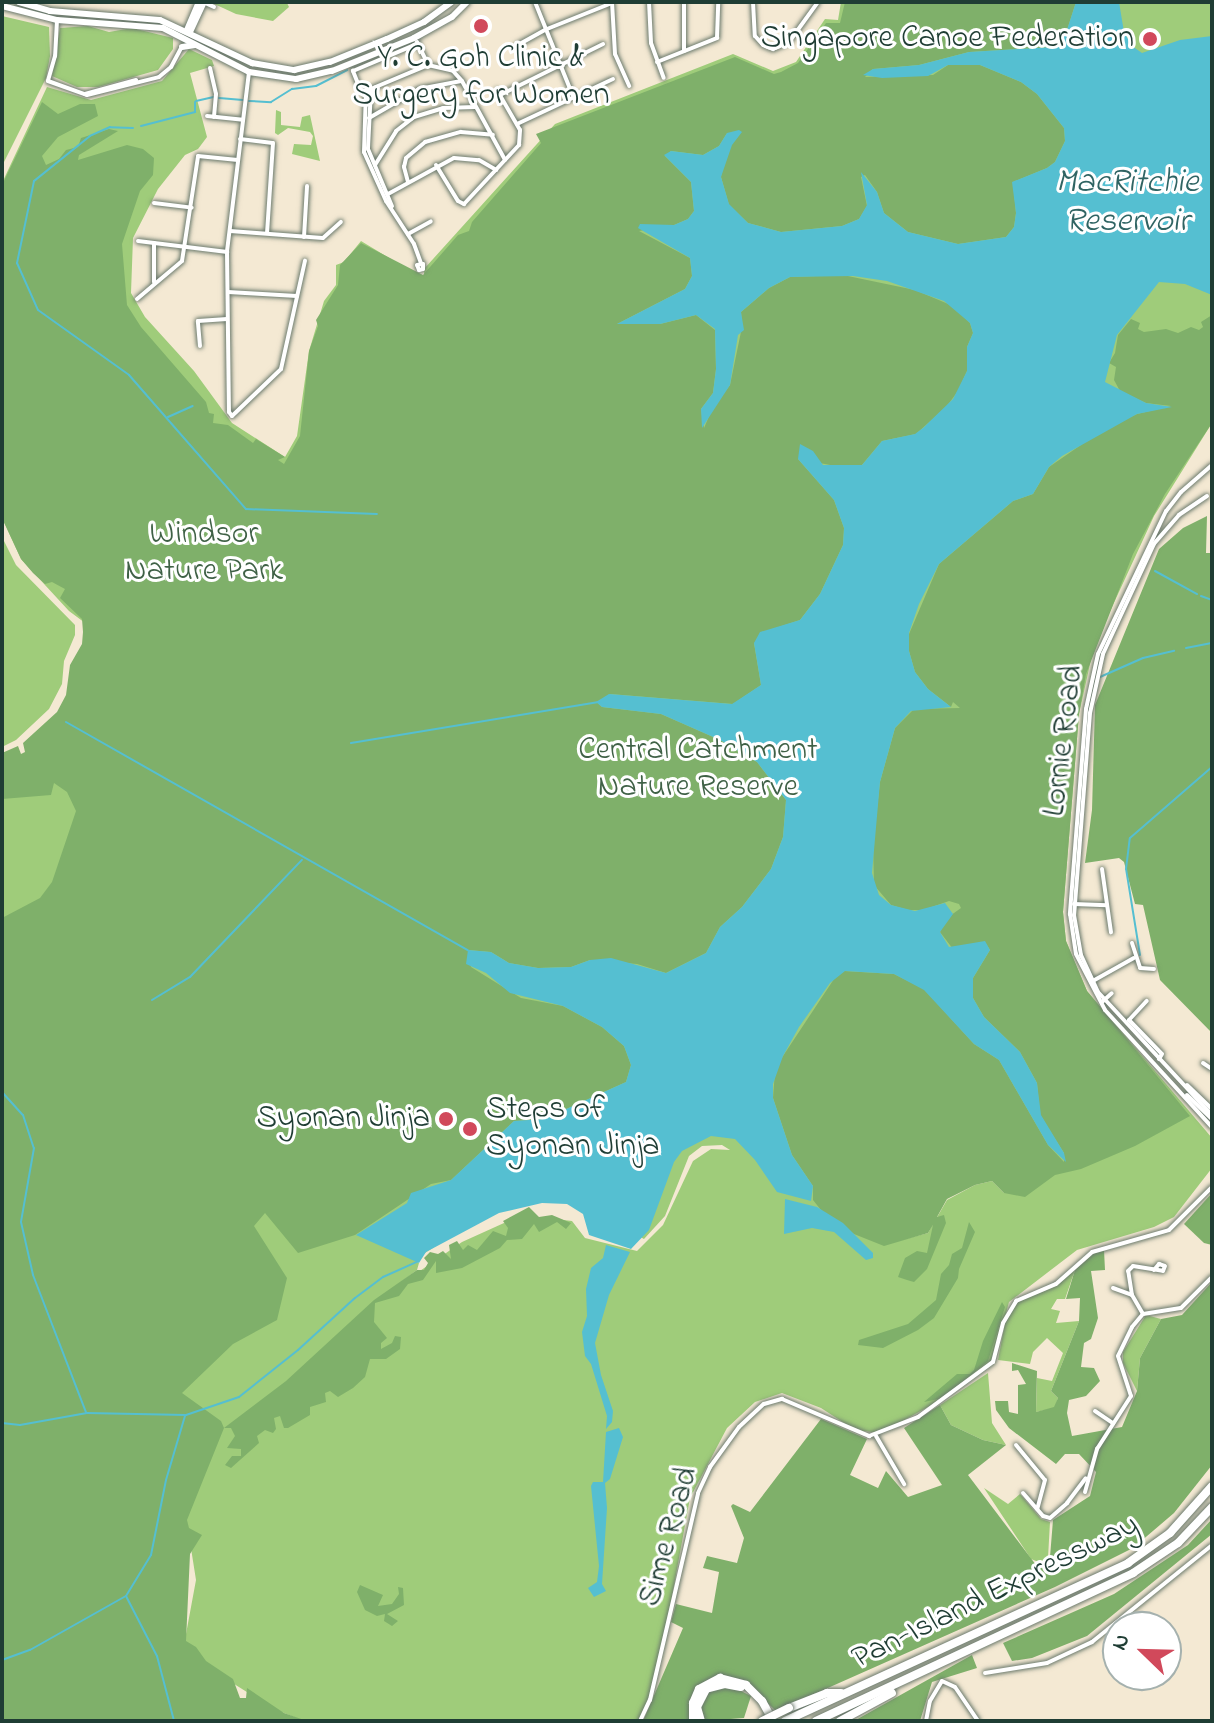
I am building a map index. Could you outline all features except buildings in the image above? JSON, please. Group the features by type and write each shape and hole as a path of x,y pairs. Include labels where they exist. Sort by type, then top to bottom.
{"highway":[{"path":"1201,1499 1212,1479"},
{"name":"Pan-Island Expressway","path":"785,1721 1128,1563 1170,1533 1212,1486"},
{"name":"Pan-Island Expressway","path":"816,1721 1133,1573 1178,1543 1212,1507"},
{"path":"1195,1527 1212,1513"},
{"path":"693,1721 693,1703 699,1689 720,1678 746,1685 762,1701 771,1721"},
{"path":"840,1721 900,1688 904,1682"},
{"path":"701,1721 697,1707 701,1695 711,1687 725,1684 752,1693 771,1721"},
{"path":"762,1721 827,1693 844,1693"}],"main road":[{"path":"19,2 136,16 207,41 263,67 292,70 330,62 435,15 452,2"},
{"path":"187,34 202,2"},
{"path":"187,34 202,2"},
{"path":"187,34 199,45 249,72 288,79 324,74 416,41 467,2"},
{"path":"2,6 57,20 172,27 192,19"},
{"path":"198,14 198,26 207,41"},
{"path":"435,15 445,17 443,22"},
{"path":"172,27 181,46 199,45"},
{"path":"292,70 297,74 324,74"},
{"path":"288,79 292,70"}],"street":[{"path":"202,2 214,7"},
{"path":"535,2 573,97"},
{"path":"516,46 547,29 612,2 615,54 629,86"},
{"path":"649,2 650,35 664,78"},
{"path":"684,2 684,51"},
{"path":"657,62 717,38 718,2"},
{"path":"753,2 755,36 763,45 773,49 789,42 818,2"},
{"path":"57,20 55,56 48,81 85,94 156,78 170,66 187,34"},
{"path":"428,65 416,41 353,71 361,91 428,65 453,71 462,81 505,160"},
{"path":"436,165 462,203 520,141 517,124 499,93 603,44"},
{"path":"210,68 216,94 214,117"},
{"path":"249,72 227,252 232,416 280,371 305,261"},
{"path":"517,124 613,79"},
{"path":"369,118 419,89 462,81"},
{"path":"369,90 368,149 394,210"},
{"path":"369,90 364,152 421,263"},
{"path":"375,165 396,131 414,117 443,108 477,107"},
{"path":"207,116 243,120"},
{"path":"408,182 404,167 406,158 425,142 461,132 493,135"},
{"path":"240,139 273,143 267,233"},
{"path":"137,299 154,282 179,265 186,248 198,156 238,160"},
{"path":"388,194 436,165 465,158 484,162 496,170"},
{"path":"304,237 307,186"},
{"path":"154,203 192,208"},
{"path":"408,234 431,221"},
{"path":"230,231 326,237 341,222"},
{"path":"138,241 227,252"},
{"path":"154,243 154,282"},
{"path":"228,292 297,296"},
{"path":"200,346 198,321 227,319"},
{"name":"Lornie Road","path":"1182,1081 1156,1060 1102,1002 1090,982 1077,943 1072,904 1089,688 1112,620 1166,511 1181,492 1212,465"},
{"name":"Lornie Road","path":"1084,752 1091,700 1103,654 1150,552 1172,522 1207,496"},
{"path":"1102,869 1111,932"},
{"path":"1072,904 1107,905"},
{"path":"1132,943 1134,958 1142,969 1154,969"},
{"path":"1090,982 1134,958"},
{"path":"1102,1002 1112,993"},
{"path":"1126,1022 1147,1001"},
{"name":"Lornie Road","path":"1113,1017 1137,1029 1162,1054 1156,1060"},
{"name":"Lornie Road","path":"1126,1022 1130,1031 1212,1127"},
{"path":"1130,1031 1137,1029"},
{"path":"1203,1063 1212,1069"},
{"path":"1182,1081 1212,1109"},
{"path":"1182,1081 1212,1117"},
{"path":"1185,1094 1212,1117"},
{"path":"904,1484 876,1436 918,1417 988,1368 996,1356 1007,1312 1016,1301 1056,1284 1092,1252 1169,1230 1212,1185"},
{"path":"1143,1314 1132,1295 1128,1275 1130,1268 1154,1270"},
{"path":"1085,1492 1097,1449 1131,1396 1120,1367 1120,1352 1143,1314 1181,1308 1212,1277"},
{"path":"1113,1288 1132,1295"},
{"name":"Sime Road","path":"640,1721 650,1700 698,1493 731,1434 764,1404 782,1399 852,1430 876,1436"},
{"path":"1095,1411 1113,1423"},
{"path":"1016,1445 1045,1480 1037,1509"},
{"path":"1023,1493 1050,1518 1073,1496 1089,1472"},
{"path":"985,1673 1047,1663 1092,1642 1212,1545"},
{"path":"926,1721 930,1701 942,1681 955,1687 976,1719 967,1721"}],"green space":[{"path":"210,2 287,3 289,7 273,21 236,14"},
{"name":"Central Catchment Nature Reserve","path":"841,2 1212,2 1212,423 1154,516 1094,646 1079,714 1063,912 1066,941 1087,991 1212,1138 1212,1168 1174,1217 1154,1227 1077,1250 1009,1302 993,1363 944,1398 881,1433 855,1430 821,1408 782,1393 755,1402 727,1428 690,1498 664,1640 647,1705 638,1721 304,1721 274,1709 223,1677 2,1721 2,764 195,705 69,611 21,559 2,518 2,183 47,87 91,100 162,81 189,49 212,60 214,66 190,73 207,137 198,149 185,155 158,189 133,238 131,293 145,317 194,371 232,423 285,457 297,436 309,351 324,301 336,285 336,265 344,262 361,241 424,279 424,269 555,124 733,54 773,71 796,62 825,19 838,20","holes":["722,1145 730,1150 711,1149 693,1161 663,1225 637,1251 585,1238 572,1221 538,1217 504,1223 462,1242 369,1306 417,1270 419,1263 414,1260 492,1210 560,1199 587,1208 644,1239 665,1216 689,1156 702,1146","1002,1176 1004,1193 992,1181 975,1185 947,1200 928,1233 894,1242 966,1183","187,1523 196,1580 186,1634 149,1566"]},
{"name":"Central Catchment Nature Reserve","path":"845,2 1076,2 1066,33 1053,47 969,52 919,65 873,69 865,77 933,75 948,65 980,65 1021,82 1037,94 1064,128 1065,141 1055,162 1013,182 1016,213 1014,227 1006,237 958,244 908,232 884,213 877,192 865,175 861,177 867,206 859,219 842,226 781,232 748,223 729,205 721,177 727,133 719,146 703,155 671,151 665,156 691,182 694,211 688,219 674,225 639,231 690,258 692,276 685,289 617,324 660,324 696,315 715,330 716,369 713,393 701,409 704,428 713,407 730,385 742,327 741,312 769,288 790,277 843,275 915,290 953,306 970,323 973,333 967,347 967,371 947,406 916,434 882,441 862,465 841,467 798,459 834,500 844,528 843,545 820,594 800,620 776,628 754,643 761,685 733,704 610,694 597,702 602,707 661,714 720,740 757,762 786,800 783,837 771,869 742,907 720,927 706,953 666,973 637,964 590,960 571,967 538,968 509,963 491,952 468,950 471,967 521,998 563,1006 602,1027 624,1046 631,1065 626,1082 544,1119 514,1121 451,1180 431,1184 355,1235 298,1253 265,1213 254,1226 287,1278 277,1320 233,1344 182,1393 221,1421 224,1428 187,1520 189,1528 202,1535 190,1554 186,1641 196,1647 206,1661 233,1679 240,1698 246,1698 247,1688 284,1713 307,1721 2,1721 2,918 40,898 52,882 76,811 67,792 54,783 51,795 2,799 2,753 18,746 21,754 25,752 23,743 57,712 66,695 70,665 82,644 83,632 82,619 60,598 65,589 52,582 45,584 33,573 21,559 2,518 2,185 42,102 58,114 80,104 95,104 98,116 58,137 42,156 46,165 59,159 66,150 78,147 81,138 109,129 118,131 79,155 78,160 127,145 143,149 154,158 153,175 140,191 122,244 127,305 141,327 206,402 209,413 214,414 213,423 228,425 253,443 256,439 285,457 278,460 284,464 300,436 309,351 318,326 316,320 338,285 340,265 361,243 423,275 458,235 469,231 472,222 541,143 536,134 735,57 774,74 781,72 798,63 826,23 840,23"},
{"path":"2,16 49,27 50,56 46,78 2,166"},
{"path":"88,26 109,32 132,28 173,38 173,49 158,70 98,87 77,87 52,76 60,28"},
{"path":"276,110 281,112 281,125 300,127 302,117 310,115 320,161 292,154 294,144 311,145 313,136 310,132 288,128 278,135 275,133"},
{"path":"1212,315 1212,423 1165,494 1133,554 1086,674 1079,714 1063,912 1066,941 1087,991 1190,1116 1135,1146 1081,1169 1055,1175 1025,1197 1004,1193 992,1181 975,1185 947,1199 937,1217 944,1215 946,1223 927,1269 914,1282 907,1280 898,1277 905,1258 917,1251 927,1253 933,1225 928,1233 884,1246 854,1234 825,1215 813,1200 813,1186 792,1155 773,1098 775,1071 836,976 844,971 894,974 924,989 974,1044 999,1060 1048,1145 1064,1162 1064,1153 1040,1115 1037,1083 1020,1052 984,1017 973,998 973,978 990,950 985,942 953,949 940,932 947,918 961,908 959,904 949,901 923,910 908,910 891,905 874,885 873,844 880,782 895,728 914,709 960,708 953,702 951,707 928,689 915,672 909,651 909,634 939,564 1013,501 1033,494 1049,467 1104,429 1137,414 1171,406 1146,403 1120,391 1114,380 1116,367 1109,363 1115,353 1118,335 1131,319 1140,323 1138,329 1144,332 1166,329 1178,333 1191,327 1199,330 1203,327 1201,322"},
{"path":"1207,516 1206,553 1212,553 1212,1033 1160,980 1143,905 1135,904 1124,862 1119,858 1085,863 1092,810 1095,705 1159,549 1183,528"},
{"path":"2,537 16,565 75,625 75,635 64,661 62,684 49,709 16,740 2,747"},
{"path":"1212,1193 1212,1245 1204,1243 1184,1224"},
{"path":"529,1207 539,1217 552,1215 571,1223 566,1229 557,1222 539,1232 534,1224 522,1239 507,1240 500,1248 462,1268 436,1273 436,1261 423,1280 408,1284 399,1296 375,1303 374,1322 387,1338 381,1343 381,1349 392,1343 395,1336 401,1337 400,1349 386,1359 370,1359 365,1377 353,1388 338,1397 330,1391 325,1393 326,1402 310,1407 310,1415 288,1428 284,1428 280,1416 274,1418 276,1429 273,1433 265,1430 257,1436 259,1443 231,1468 225,1465 232,1456 241,1456 241,1449 227,1448 235,1436 231,1428 224,1428 286,1381 374,1300 417,1270 424,1270 428,1263 424,1258 430,1252 438,1254 443,1251 451,1259 449,1245 457,1241 463,1250 468,1245 477,1250 493,1231 506,1236 508,1228 503,1221"},
{"path":"969,1222 975,1232 958,1278 934,1318 883,1348 858,1345 859,1340 908,1324 936,1300 941,1274 949,1265 952,1254 962,1248"},
{"path":"1104,1250 1105,1270 1091,1271 1098,1318 1091,1339 1084,1343 1081,1367 1094,1368 1100,1381 1086,1396 1069,1400 1067,1413 1072,1436 1122,1427 1137,1391 1140,1358 1161,1319 1182,1315 1212,1282 1212,1465 1174,1513 1133,1548 1055,1587 776,1711 750,1687 707,1685 693,1721 643,1721 683,1628 671,1622 676,1604 712,1613 719,1572 703,1568 707,1556 737,1563 744,1538 731,1506 733,1504 750,1512 821,1419 867,1439 850,1475 878,1488 886,1471 908,1497 942,1485 904,1428 940,1405 951,1425 983,1440 1006,1445 968,1475 1039,1569 1050,1557 1053,1520 1090,1496 1096,1472 1079,1454 1065,1454 1056,1464 1009,1428 996,1410 995,1401 1008,1401 1009,1412 1018,1414 1018,1385 1026,1384 1018,1370 1012,1371 1012,1363 1037,1371 1036,1412 1054,1407 1058,1398 1051,1391 1079,1321 1080,1298 1066,1299 1075,1270 1093,1254"},
{"path":"1075,1270 1065,1299 1057,1299 1051,1309 1060,1311 1056,1323 1079,1321 1051,1391 1058,1398 1055,1408 1036,1412 1037,1378 1052,1381 1063,1353 1047,1338 1033,1352 1030,1364 998,1360 1005,1323 1017,1302 1056,1286"},
{"path":"1002,1302 1005,1307 988,1361 943,1398 924,1402 957,1374 970,1374 974,1370 983,1341"},
{"path":"1146,1315 1161,1319 1140,1358 1137,1391 1123,1363 1123,1352"},
{"path":"988,1373 992,1423 1006,1445 983,1440 951,1425 940,1405"},
{"path":"984,1488 1008,1504 1020,1494 1041,1519 1050,1522 1048,1558 1041,1563 1031,1559"},
{"path":"1212,1519 1212,1534 1118,1611 1102,1611 1102,1624 1087,1636 1032,1658 1012,1661 1003,1643 1114,1594 1188,1545"},
{"path":"360,1585 383,1595 378,1606 392,1604 399,1594 398,1587 403,1588 404,1605 387,1614 398,1621 392,1626 384,1621 385,1614 377,1616 365,1610 357,1592"},
{"path":"972,1655 977,1668 932,1682 920,1721 854,1721"},
{"path":"715,1687 737,1689 751,1696 744,1718 704,1721 700,1709 704,1695"}],"water":[{"name":"MacRitchie Reservoir","path":"1076,2 1119,2 1124,32 1132,46 1142,53 1180,40 1212,36 1212,295 1185,284 1159,282 1117,335 1105,382 1146,403 1172,407 1137,414 1062,456 1049,467 1033,494 1013,501 939,564 909,633 909,651 915,672 928,689 951,707 911,711 895,728 880,782 872,873 879,895 891,905 915,911 945,903 953,914 940,932 949,947 985,941 990,950 973,978 973,998 984,1017 1020,1052 1037,1083 1041,1115 1064,1153 1066,1162 1048,1145 999,1060 974,1044 924,990 894,974 845,971 830,983 799,1027 783,1056 773,1084 773,1098 792,1155 813,1186 811,1201 777,1192 755,1160 735,1139 711,1136 682,1151 674,1162 649,1230 631,1249 589,1235 583,1214 567,1204 542,1203 499,1213 426,1252 419,1263 356,1235 407,1203 411,1193 451,1180 514,1121 544,1119 626,1082 631,1065 624,1046 602,1027 563,1006 510,993 486,973 466,964 468,950 491,952 509,963 538,968 571,967 590,960 611,958 666,973 706,953 720,927 742,907 771,869 783,837 786,800 757,762 720,740 661,714 602,707 596,702 609,694 732,704 761,685 754,643 760,632 800,620 820,594 843,545 844,528 834,500 798,459 800,444 813,451 823,465 862,465 882,441 915,434 923,428 953,399 967,371 967,347 973,333 970,323 944,301 887,281 853,276 790,277 769,288 741,312 744,330 738,335 730,385 702,428 701,409 713,393 715,329 696,315 660,324 617,324 685,289 692,276 690,258 638,228 640,224 674,225 688,219 694,211 691,182 664,155 671,151 703,155 719,146 727,133 739,130 742,132 732,145 721,177 729,204 748,223 781,232 842,226 859,219 867,205 861,172 877,192 884,213 908,232 958,244 1006,237 1014,227 1016,213 1012,182 1055,162 1065,141 1064,128 1037,94 1021,82 980,65 948,65 928,76 882,78 863,75 873,69 919,65 969,52 1053,47 1066,33"},
{"path":"785,1199 817,1207 843,1223 873,1253 873,1258 866,1260 834,1232 812,1228 784,1234"},
{"path":"606,1245 630,1252 609,1295 595,1343 613,1411 612,1422 606,1429 607,1416 591,1364 585,1356 582,1332 587,1316 586,1289 591,1268 603,1258"},
{"path":"619,1428 623,1437 610,1479 605,1483 607,1508 602,1584 606,1591 594,1597 588,1588 597,1582 599,1566 591,1486 593,1482 603,1482 606,1432"}],"waterway":[{"path":"249,101 271,102 292,89 316,86 347,70"},
{"path":"196,101 214,97"},
{"path":"219,98 243,100"},
{"path":"141,126 195,112 195,102"},
{"path":"133,128 110,127 90,136 34,181 17,263 38,310 129,375 246,509 377,514"},
{"path":"168,417 193,406"},
{"path":"1155,571 1197,594"},
{"path":"1201,596 1212,600"},
{"path":"1186,648 1212,643"},
{"path":"1100,677 1143,658 1174,651"},
{"path":"351,743 599,702"},
{"path":"66,722 468,950"},
{"path":"1140,955 1126,869 1130,838 1212,767"},
{"path":"152,1000 190,977 302,860"},
{"path":"2,1092 23,1115 34,1148 21,1222 33,1275 86,1412"},
{"path":"2,1423 20,1425 87,1413 186,1415 239,1397 298,1350 355,1298 383,1277 417,1262"},
{"path":"2,1660 30,1650 126,1596 151,1555 166,1480 185,1416"},
{"path":"126,1596 157,1656 174,1721"}],"place":[{"name":"Y. C. Goh Clinic & Surgery for Women","path":"481,26"},
{"name":"Singapore Canoe Federation","path":"1150,39"},
{"name":"Syonan Jinja","path":"446,1119"},
{"name":"Steps of Syonan Jinja","path":"470,1129"}],"park label":[{"name":"Windsor Nature Park","path":"204,554"}]}
